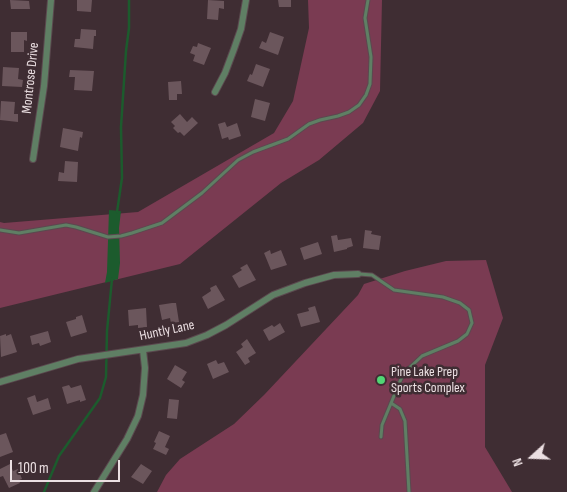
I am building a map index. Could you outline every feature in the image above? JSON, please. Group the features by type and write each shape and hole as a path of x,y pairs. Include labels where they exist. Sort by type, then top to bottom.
{"street":[{"name":"Montrose Drive","path":"33,159 44,86 51,0"},
{"path":"215,92 225,73 239,36 246,0"},
{"name":"Huntly Lane","path":"0,382 78,359 186,342 207,335 273,295 305,282 334,275 358,274"},
{"path":"94,492 127,438 138,416 144,395 145,368 143,350"}],"lane":[{"path":"0,230 19,233 66,225 108,237 121,236 162,223 202,193 238,160 253,152 288,139 314,122 349,112 359,105 366,95 370,84 371,56 365,18 368,0"},
{"path":"358,274 372,275 394,290 454,300 466,306 472,323 467,334 458,341 422,356 406,371 382,425 381,437"},
{"path":"391,403 400,409 405,421 408,492"}],"shaded area":[{"path":"308,0 382,0 380,91 363,123 319,160 281,183 180,264 0,308 0,222 138,212 274,133 293,101 309,28"},
{"path":"109,210 121,211 119,228 120,263 118,279 105,283 107,272"},
{"name":"Pine Lake Prep Sports Complex","path":"486,260 503,318 485,365 485,447 512,492 157,492 166,475 180,459 234,424 264,395 358,295 364,284 446,261"}],"building":[{"path":"10,0 29,1 30,9 11,9"},
{"path":"77,0 92,0 91,12 77,11"},
{"path":"208,0 224,1 224,9 219,8 218,20 207,19"},
{"path":"278,0 291,0 291,7 279,7"},
{"path":"81,29 96,30 93,49 74,47 75,39 80,39"},
{"path":"11,32 27,32 27,41 24,40 24,52 11,52"},
{"path":"270,32 284,37 278,55 259,48 262,41 266,43"},
{"path":"198,43 211,48 204,65 193,61 195,55 190,53 193,46 197,47"},
{"path":"256,64 270,69 263,87 247,81 250,74 252,75"},
{"path":"3,67 19,68 18,79 23,80 22,87 2,86"},
{"path":"70,70 94,71 92,91 74,90 75,77 69,77"},
{"path":"181,81 182,94 177,94 177,100 169,100 168,82"},
{"path":"255,99 270,103 265,121 251,117"},
{"path":"1,101 15,102 14,114 18,114 18,122 0,120"},
{"path":"180,114 187,122 192,117 198,123 184,136 173,128 175,126 171,122"},
{"path":"225,122 227,127 237,123 241,136 229,140 228,137 222,139 218,124"},
{"path":"63,128 83,132 82,138 80,137 78,151 60,147"},
{"path":"65,161 78,162 77,182 58,181 59,172 64,173"},
{"path":"365,230 372,231 371,234 381,236 379,250 363,248"},
{"path":"337,235 338,240 351,238 353,246 334,252 331,236"},
{"path":"318,242 322,254 304,260 300,248"},
{"path":"270,250 271,254 281,250 287,265 271,270 264,253"},
{"path":"247,264 256,280 239,288 232,276 242,270 240,268"},
{"path":"216,285 225,300 208,309 202,297 211,291 210,288"},
{"path":"176,303 179,322 171,323 170,318 162,320 159,305"},
{"path":"315,306 320,322 301,327 297,314 309,311 308,308"},
{"path":"146,308 147,327 129,326 128,310"},
{"path":"82,315 87,332 71,337 66,322"},
{"path":"280,323 285,332 269,341 263,330"},
{"path":"48,331 51,342 40,346 39,343 32,345 30,336"},
{"path":"6,334 6,336 11,334 17,352 1,357 0,336"},
{"path":"247,339 256,353 248,358 250,362 245,365 236,352 243,347 241,344"},
{"path":"216,360 218,364 224,362 229,372 213,379 207,364"},
{"path":"175,365 187,372 182,380 185,382 181,388 167,379"},
{"path":"69,385 71,388 81,385 86,400 67,404 62,387"},
{"path":"35,395 37,402 48,398 51,409 33,415 27,398"},
{"path":"169,399 179,400 177,419 167,418"},
{"path":"159,431 170,436 165,447 169,449 166,455 153,449"},
{"path":"6,433 13,452 0,457 0,435"},
{"path":"10,464 13,471 18,469 22,479 19,480 20,483 9,488 3,476 0,477 0,469"},
{"path":"141,464 152,471 143,484 131,477"}],"waterway":[{"path":"117,212 122,178 121,127 129,28 129,0"},
{"path":"44,492 59,456 100,398 106,377 107,331 112,279"}],"place":[{"name":"Pine Lake Prep Sports Complex","path":"381,380"}]}
